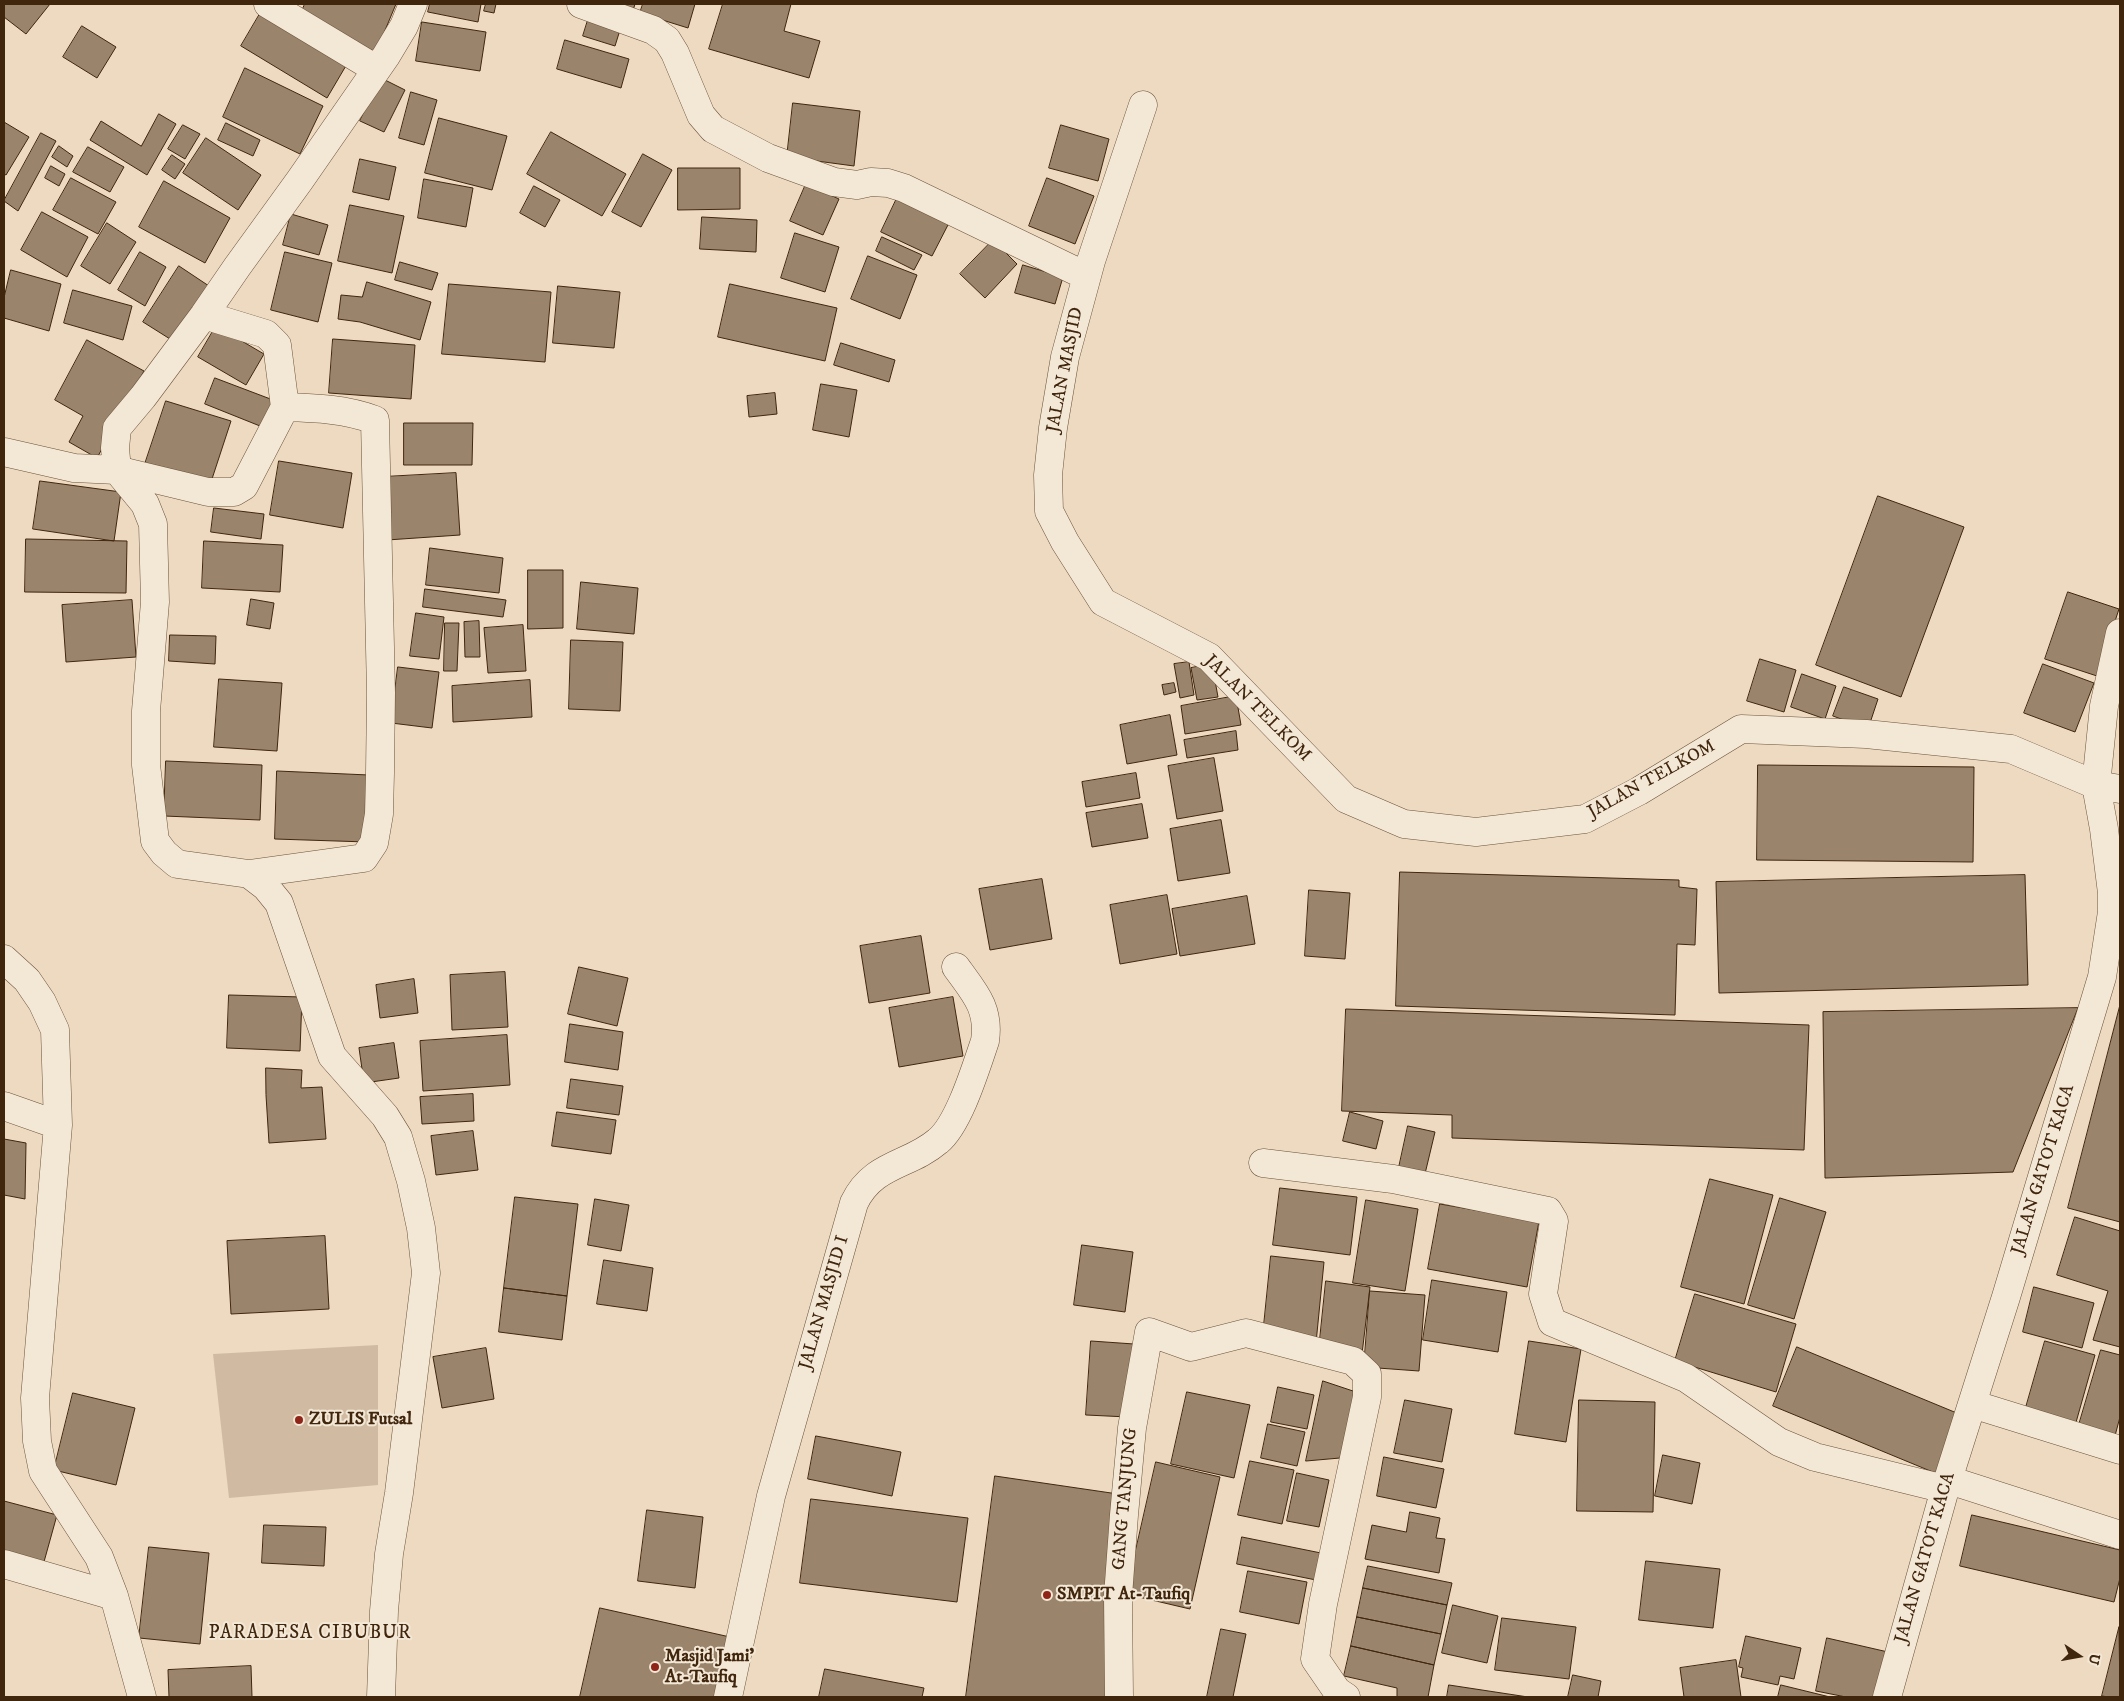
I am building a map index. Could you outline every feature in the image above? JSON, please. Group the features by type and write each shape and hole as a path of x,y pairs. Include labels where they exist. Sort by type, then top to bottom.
{"street":[{"path":"268,4 376,69"},
{"path":"285,407 335,409 375,420 381,693 379,814 374,843 364,858 248,874 177,864 164,853 155,841 146,765 146,711 154,602 153,524 145,504 117,470 115,448 117,428 143,397 204,316 376,69 404,26 413,4"},
{"path":"581,4 653,30 667,40 676,53 701,115 713,129 768,158 834,182 857,185 871,182 888,183 904,188 1086,276"},
{"name":"JALAN MASJID","path":"1128,616 1103,602 1065,542 1050,511 1048,475 1053,428 1065,358 1086,276 1143,105"},
{"path":"4,452 74,468 117,470 208,492 234,492 244,486 285,407 277,345 266,334 204,316"},
{"name":"JALAN TELKOM","path":"1128,616 1210,657 1346,799 1404,824 1476,832 1585,819 1639,791 1741,729 1866,734 2011,749 2108,787"},
{"name":"JALAN GATOT KACA","path":"1887,1697 1947,1485 2102,977 2116,894 2104,829 2108,787 2104,706 2120,633"},
{"path":"248,874 266,887 279,903 332,1056 385,1116 398,1137 412,1181 422,1228 425,1282 415,1349 399,1493 389,1554 384,1611 381,1697"},
{"path":"4,959 27,980 42,1002 55,1030 58,1124 36,1398 37,1441 43,1471 99,1557 114,1596 142,1697"},
{"name":"JALAN MASJID I","path":"728,1697 771,1496 854,1203 867,1182 894,1165 927,1150 940,1140 952,1124 985,1041 987,1028 984,1011 980,1001 956,967"},
{"path":"4,1106 58,1124"},
{"path":"1263,1163 1393,1179 1548,1211 1554,1221 1543,1294 1552,1322 1686,1378 1779,1442 1806,1454 1947,1485 2120,1535"},
{"name":"GANG TANJUNG","path":"1119,1697 1118,1596 1123,1533 1132,1428 1149,1332 1191,1347 1246,1333 1353,1361 1367,1374 1367,1397 1323,1604 1315,1658 1337,1692 1346,1697"},
{"path":"1972,1404 2120,1450"},
{"path":"4,1564 114,1596"}],"shaded area":[{"name":"ZULIS Futsal","path":"378,1345 378,1485 229,1498 213,1354"}],"building":[{"path":"4,4 50,4 26,34 4,17"},
{"path":"305,4 396,4 376,52 298,20"},
{"path":"430,4 481,4 478,22 428,12"},
{"path":"486,4 496,4 494,13 484,11"},
{"path":"596,4 635,4 632,14"},
{"path":"643,4 695,4 688,28 640,13"},
{"path":"723,4 791,4 784,31 820,41 809,78 709,49"},
{"path":"261,12 347,64 327,98 241,46"},
{"path":"588,20 620,30 615,46 583,36"},
{"path":"422,22 486,32 480,71 416,61"},
{"path":"82,26 116,47 97,78 63,57"},
{"path":"565,40 629,59 621,88 557,69"},
{"path":"245,68 323,106 300,154 223,117"},
{"path":"381,78 405,90 384,132 360,121"},
{"path":"411,92 437,100 424,145 399,138"},
{"path":"793,103 860,111 854,166 787,157"},
{"path":"159,114 176,124 147,175 90,140 101,121 141,146"},
{"path":"439,118 507,136 492,190 425,173"},
{"path":"4,122 29,137 6,175 4,174"},
{"path":"226,123 260,140 253,156 218,140"},
{"path":"183,125 200,134 185,159 168,149"},
{"path":"1061,125 1109,139 1098,181 1049,168"},
{"path":"551,132 626,174 602,216 527,174"},
{"path":"41,133 56,141 18,211 4,201"},
{"path":"206,138 261,175 238,210 183,173"},
{"path":"59,146 73,156 67,167 52,157"},
{"path":"88,147 124,167 110,192 73,172"},
{"path":"643,154 672,170 641,227 612,212"},
{"path":"172,155 185,164 175,179 162,170"},
{"path":"360,159 396,167 389,200 353,192"},
{"path":"51,166 65,174 59,186 45,178"},
{"path":"678,168 740,168 740,209 678,210"},
{"path":"71,178 116,202 98,234 53,210"},
{"path":"1047,178 1094,196 1075,244 1029,226"},
{"path":"424,179 473,188 466,227 418,218"},
{"path":"164,181 230,218 205,263 139,227"},
{"path":"806,184 839,199 823,235 790,221"},
{"path":"534,186 560,200 545,227 520,213"},
{"path":"898,196 950,221 932,256 881,232"},
{"path":"350,205 404,216 392,273 338,261"},
{"path":"42,212 88,237 67,277 21,250"},
{"path":"291,214 328,225 319,255 283,245"},
{"path":"702,217 757,220 756,252 700,249"},
{"path":"107,223 136,242 110,284 81,266"},
{"path":"795,233 839,247 825,292 781,278"},
{"path":"882,237 922,255 914,270 876,251"},
{"path":"993,240 1017,264 985,298 960,274"},
{"path":"140,252 166,267 145,306 118,290"},
{"path":"285,252 332,263 318,322 271,310"},
{"path":"868,256 917,275 900,319 851,299"},
{"path":"400,262 438,273 432,290 395,280"},
{"path":"1023,265 1063,277 1055,304 1015,293"},
{"path":"179,266 212,288 178,344 143,322"},
{"path":"11,270 61,284 49,331 4,318 4,298"},
{"path":"367,282 431,302 420,340 360,322 338,319 341,295 362,297"},
{"path":"449,284 551,292 545,362 442,354"},
{"path":"730,284 837,308 825,361 718,337"},
{"path":"558,286 620,292 614,348 553,343"},
{"path":"73,290 132,306 123,340 64,323"},
{"path":"216,326 264,354 246,385 198,357"},
{"path":"333,339 415,345 411,399 329,393"},
{"path":"87,340 144,371 97,458 69,442 83,416 55,400"},
{"path":"841,343 895,360 889,382 834,365"},
{"path":"215,378 281,403 270,430 205,404"},
{"path":"821,384 857,390 849,437 813,430"},
{"path":"775,393 777,414 749,417 747,396"},
{"path":"166,401 231,421 210,485 145,464"},
{"path":"404,423 473,423 472,465 404,465"},
{"path":"279,461 352,473 343,528 270,515"},
{"path":"456,473 460,535 387,540 383,477"},
{"path":"40,481 121,492 114,541 33,529"},
{"path":"1878,496 1964,527 1901,697 1816,665"},
{"path":"214,508 264,514 261,539 211,532"},
{"path":"26,539 127,541 126,593 25,592"},
{"path":"204,541 283,545 280,592 202,588"},
{"path":"430,548 503,558 499,593 426,585"},
{"path":"528,570 563,570 563,628 528,629"},
{"path":"581,582 638,588 634,634 577,629"},
{"path":"425,589 506,600 503,617 423,607"},
{"path":"2068,592 2119,609 2097,676 2045,659"},
{"path":"251,599 274,603 270,629 247,625"},
{"path":"132,600 136,657 66,662 62,605"},
{"path":"416,613 444,617 439,659 410,656"},
{"path":"479,621 480,657 465,657 464,622"},
{"path":"445,623 459,623 457,671 444,671"},
{"path":"523,625 526,671 488,673 484,628"},
{"path":"170,635 216,636 215,664 169,661"},
{"path":"571,640 623,642 620,711 569,709"},
{"path":"1760,659 1796,670 1784,712 1747,701"},
{"path":"1189,662 1194,695 1180,698 1174,664"},
{"path":"1212,664 1218,697 1197,700 1191,668"},
{"path":"2043,664 2094,683 2075,732 2024,713"},
{"path":"398,667 439,672 432,728 391,723"},
{"path":"1802,674 1836,686 1825,719 1791,707"},
{"path":"219,679 282,683 277,751 214,747"},
{"path":"530,680 532,717 453,722 452,686"},
{"path":"1174,683 1176,692 1164,695 1162,685"},
{"path":"1844,687 1878,699 1868,729 1833,716"},
{"path":"1236,696 1241,725 1185,734 1181,706"},
{"path":"1170,715 1177,755 1127,764 1120,725"},
{"path":"1236,731 1238,750 1187,758 1184,740"},
{"path":"1214,758 1223,811 1177,819 1168,766"},
{"path":"166,761 262,765 260,820 164,816"},
{"path":"1758,765 1974,767 1973,862 1757,860"},
{"path":"277,771 369,775 367,842 275,839"},
{"path":"1136,773 1140,798 1086,807 1082,782"},
{"path":"1142,804 1148,838 1092,847 1086,813"},
{"path":"1221,820 1230,873 1178,881 1170,829"},
{"path":"1400,872 1679,880 1679,887 1697,889 1695,945 1677,944 1675,1015 1396,1006"},
{"path":"2025,875 2028,985 1719,993 1716,882"},
{"path":"1042,879 1052,939 990,950 979,889"},
{"path":"1309,890 1350,893 1345,959 1305,956"},
{"path":"1167,895 1177,954 1120,964 1110,905"},
{"path":"1247,896 1255,944 1180,956 1172,909"},
{"path":"921,936 930,993 869,1003 860,946"},
{"path":"579,967 628,978 617,1026 568,1014"},
{"path":"505,972 508,1027 452,1030 450,975"},
{"path":"414,979 418,1013 380,1018 376,985"},
{"path":"229,995 302,997 300,1051 227,1048"},
{"path":"953,997 963,1056 899,1067 889,1008"},
{"path":"2120,1005 2120,1222 2068,1208"},
{"path":"2078,1008 2013,1172 1825,1178 1823,1012"},
{"path":"1346,1009 1809,1025 1804,1150 1452,1138 1452,1115 1342,1111"},
{"path":"570,1024 623,1032 618,1070 565,1062"},
{"path":"507,1035 510,1085 423,1091 420,1041"},
{"path":"394,1043 399,1078 364,1083 359,1048"},
{"path":"266,1068 302,1070 301,1088 322,1087 326,1139 269,1143"},
{"path":"571,1079 623,1086 619,1115 567,1108"},
{"path":"473,1094 474,1121 422,1124 420,1097"},
{"path":"557,1112 616,1120 611,1154 552,1146"},
{"path":"1350,1112 1383,1121 1376,1149 1343,1141"},
{"path":"1408,1126 1435,1132 1424,1178 1398,1172"},
{"path":"473,1131 478,1170 436,1175 431,1136"},
{"path":"4,1139 26,1143 25,1199 4,1195"},
{"path":"1710,1179 1773,1195 1744,1304 1681,1287"},
{"path":"1280,1188 1357,1197 1350,1255 1273,1245"},
{"path":"515,1197 578,1204 567,1296 504,1288"},
{"path":"1780,1198 1826,1212 1794,1319 1748,1305"},
{"path":"595,1199 629,1205 621,1251 588,1245"},
{"path":"1366,1200 1418,1209 1405,1291 1353,1283"},
{"path":"1440,1204 1539,1221 1527,1287 1428,1269"},
{"path":"2075,1217 2120,1231 2120,1347 2093,1340 2108,1291 2057,1275"},
{"path":"325,1236 329,1309 231,1314 227,1241"},
{"path":"1082,1245 1133,1252 1125,1312 1074,1305"},
{"path":"1271,1256 1324,1262 1316,1343 1263,1335"},
{"path":"604,1260 653,1268 647,1311 597,1304"},
{"path":"1432,1280 1507,1292 1498,1352 1423,1340"},
{"path":"1326,1281 1370,1287 1362,1354 1319,1349"},
{"path":"2034,1287 2094,1303 2082,1348 2023,1332"},
{"path":"504,1288 567,1296 562,1340 499,1332"},
{"path":"1370,1291 1425,1295 1419,1371 1364,1367"},
{"path":"1695,1294 1796,1324 1776,1392 1675,1361"},
{"path":"1091,1341 1134,1344 1128,1417 1086,1415"},
{"path":"1529,1341 1581,1349 1566,1442 1515,1434"},
{"path":"2045,1341 2095,1355 2073,1433 2023,1418"},
{"path":"1797,1347 1964,1416 1940,1475 1773,1406"},
{"path":"486,1348 494,1399 442,1408 433,1357"},
{"path":"2101,1350 2120,1355 2120,1417 2112,1447 2076,1435"},
{"path":"1323,1381 1356,1392 1340,1458 1306,1461"},
{"path":"1278,1387 1314,1395 1307,1429 1271,1422"},
{"path":"1187,1392 1250,1405 1234,1478 1171,1464"},
{"path":"73,1393 135,1408 116,1485 54,1470"},
{"path":"1405,1400 1452,1409 1442,1462 1394,1453"},
{"path":"1579,1400 1655,1402 1653,1512 1577,1511"},
{"path":"1268,1424 1305,1432 1297,1466 1261,1458"},
{"path":"816,1436 901,1452 892,1496 808,1479"},
{"path":"1663,1455 1700,1463 1692,1504 1655,1496"},
{"path":"1384,1457 1444,1469 1436,1508 1377,1496"},
{"path":"1250,1461 1294,1470 1282,1524 1238,1515"},
{"path":"1156,1462 1220,1477 1190,1609 1126,1594"},
{"path":"1297,1473 1329,1480 1319,1527 1287,1521"},
{"name":"SMPIT At-Taufiq","path":"995,1476 1118,1494 1111,1697 966,1697"},
{"path":"811,1499 968,1518 957,1602 800,1583"},
{"path":"4,1501 57,1515 42,1569 4,1559"},
{"path":"647,1510 703,1517 695,1588 638,1581"},
{"path":"1410,1512 1440,1518 1436,1538 1445,1539 1439,1573 1365,1559 1372,1525 1406,1532"},
{"path":"1972,1515 2120,1550 2120,1578 2114,1602 1960,1566"},
{"path":"264,1525 326,1527 324,1566 262,1563"},
{"path":"1242,1537 1321,1553 1316,1580 1237,1564"},
{"path":"149,1547 209,1553 200,1644 139,1638"},
{"path":"1646,1561 1720,1569 1713,1628 1639,1620"},
{"path":"1368,1566 1452,1583 1447,1605 1363,1588"},
{"path":"1248,1571 1307,1582 1299,1624 1240,1612"},
{"path":"1363,1588 1447,1605 1441,1634 1357,1617"},
{"path":"1453,1605 1498,1616 1487,1663 1442,1653"},
{"name":"Masjid Jami' At-Taufiq","path":"600,1608 730,1637 716,1697 580,1697"},
{"path":"1357,1617 1441,1634 1434,1665 1351,1646"},
{"path":"1502,1618 1576,1627 1569,1679 1495,1670"},
{"path":"2119,1627 2120,1697 2102,1696"},
{"path":"1221,1629 1246,1634 1233,1697 1207,1697"},
{"path":"1746,1636 1801,1648 1794,1679 1780,1676 1778,1685 1741,1677 1743,1668 1739,1667"},
{"path":"1827,1638 1888,1652 1878,1697 1846,1697 1816,1691"},
{"path":"1351,1646 1434,1665 1428,1697 1397,1697 1397,1688 1344,1676"},
{"path":"1736,1660 1741,1697 1684,1697 1680,1668"},
{"path":"251,1666 252,1697 169,1697 168,1670"},
{"path":"825,1669 924,1688 922,1697 819,1697"},
{"path":"1573,1675 1601,1681 1598,1697 1568,1697"},
{"path":"1449,1685 1528,1697 1447,1697"},
{"path":"1781,1685 1830,1697 1778,1697"}],"place":[{"name":"ZULIS Futsal","path":"299,1420"},
{"name":"SMPIT At-Taufiq","path":"1047,1595"},
{"name":"Masjid Jami' At-Taufiq","path":"655,1667"}],"district":[{"name":"PARADESA CIBUBUR","path":"310,1634"}]}
